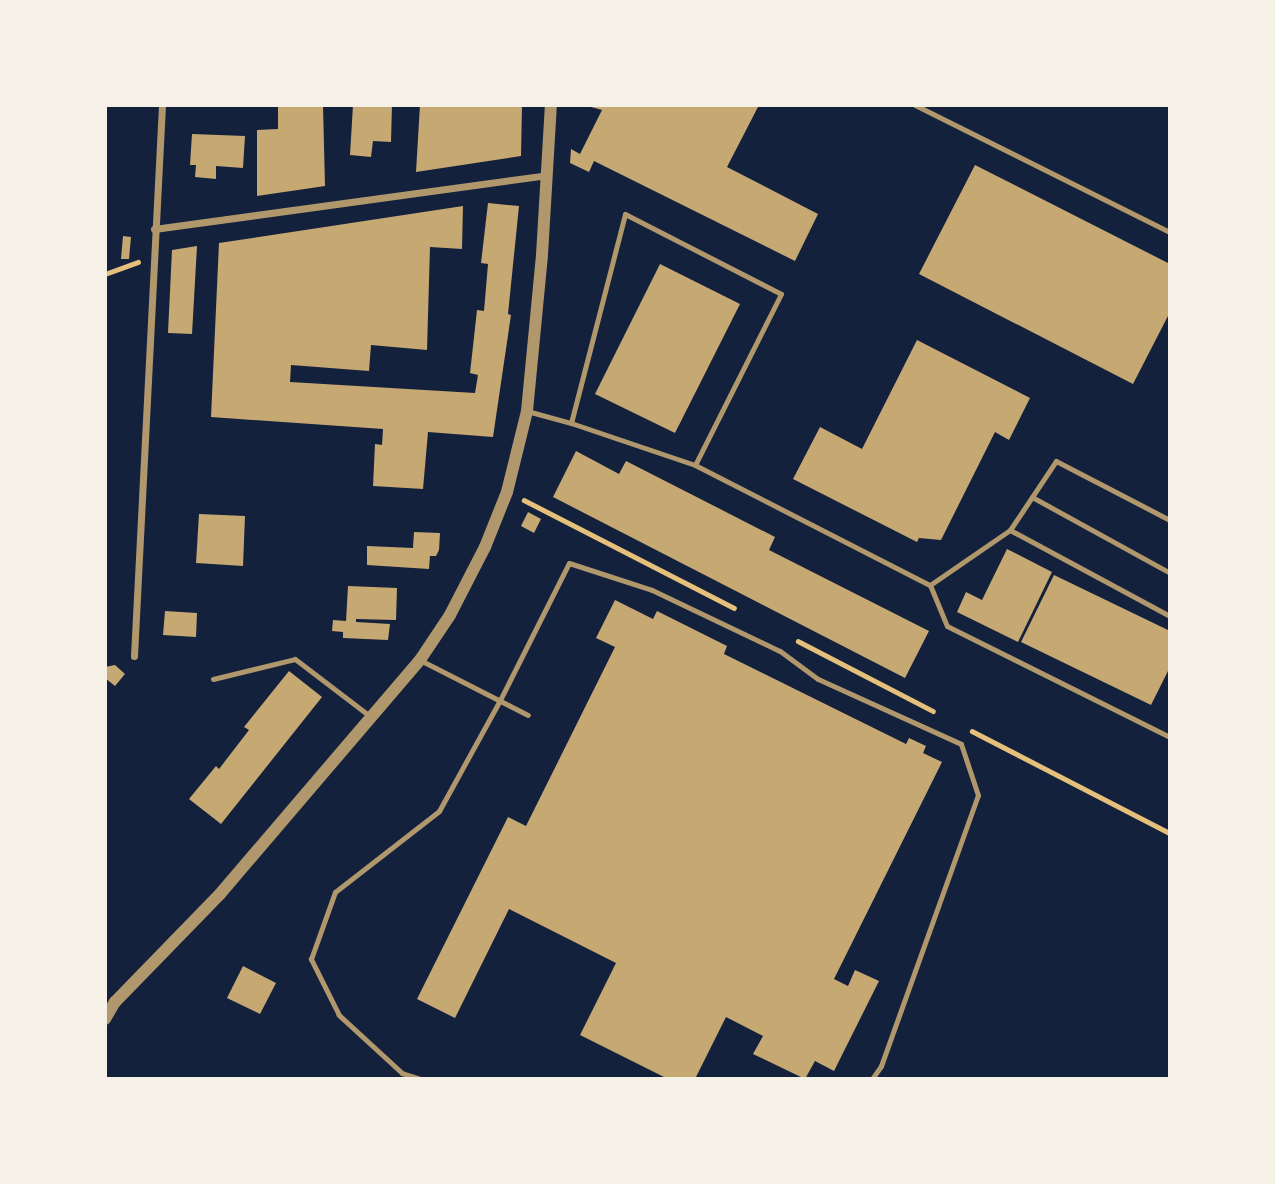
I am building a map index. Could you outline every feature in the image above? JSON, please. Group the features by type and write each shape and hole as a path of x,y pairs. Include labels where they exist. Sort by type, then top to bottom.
{"street":[{"path":"134,656 153,229 162,105"},
{"path":"105,1018 115,1002 220,894 420,660 468,581 508,492 527,411 551,105"},
{"path":"153,229 547,175"}],"lane":[{"path":"915,105 1170,232"},
{"path":"571,423 625,214 781,294 695,466"},
{"path":"527,411 571,423 695,466 930,585 947,626 1170,737"},
{"path":"930,585 1010,530 1056,461 1170,520"},
{"path":"1032,497 1170,573"},
{"path":"1010,530 1170,616"},
{"path":"421,1079 402,1073 339,1015 311,959 335,892 439,811 500,701 569,563 652,590 780,651 818,679 961,744 978,795 881,1066 872,1079"},
{"path":"213,679 295,659 371,717"},
{"path":"420,660 528,715"}],"path":[{"path":"105,274 152,257"},
{"path":"508,492 741,612"},
{"path":"790,637 937,713"},
{"path":"961,725 1170,833"}],"building":[{"path":"278,105 323,105 325,186 257,196 257,130 278,129"},
{"path":"353,105 392,105 391,142 373,141 371,157 350,155"},
{"path":"420,105 522,105 521,156 416,172"},
{"path":"584,105 759,105 727,167 818,214 795,261 594,161 589,172 570,163 571,149 580,154 602,110"},
{"path":"192,134 245,136 243,168 216,166 216,179 195,177 196,165 190,165"},
{"path":"975,165 1170,264 1170,312 1133,384 919,274"},
{"path":"488,203 519,206 508,314 511,315 493,437 428,432 423,489 373,486 375,444 382,445 383,429 211,417 219,243 463,206 462,249 430,247 427,350 371,345 369,371 291,365 290,382 475,393 478,375 470,373 477,310 484,311 488,264 481,263"},
{"path":"123,236 131,237 129,259 121,259"},
{"path":"197,246 192,334 168,333 172,250"},
{"path":"660,264 740,304 675,433 595,394"},
{"path":"917,340 1030,398 1009,440 995,432 941,540 919,538 917,542 793,479 820,427 862,449"},
{"path":"576,451 619,474 626,461 775,537 769,550 929,631 905,678 553,497"},
{"path":"528,512 541,519 534,533 521,526"},
{"path":"199,514 245,516 243,566 196,563"},
{"path":"414,532 440,533 439,550 436,556 430,556 429,569 367,565 367,546 413,548"},
{"path":"1007,549 1052,572 1018,642 957,612 966,592 982,600"},
{"path":"1054,575 1170,631 1170,667 1151,705 1021,642"},
{"path":"348,586 397,588 396,620 356,619 356,622 390,624 388,640 343,638 343,632 332,631 333,620 346,621"},
{"path":"615,600 653,619 657,611 727,646 724,654 906,744 909,738 926,746 923,753 942,762 834,979 848,986 855,970 879,981 834,1071 815,1061 805,1079 753,1054 763,1036 726,1017 695,1079 668,1079 580,1035 616,963 509,909 455,1018 417,999 508,817 526,826 615,647 596,638"},
{"path":"165,611 197,613 196,637 163,635"},
{"path":"115,665 125,674 115,686 105,678 105,667"},
{"path":"289,671 322,697 221,824 189,799 216,766 219,769 249,730 244,727"},
{"path":"243,966 276,983 260,1014 227,998"}]}
